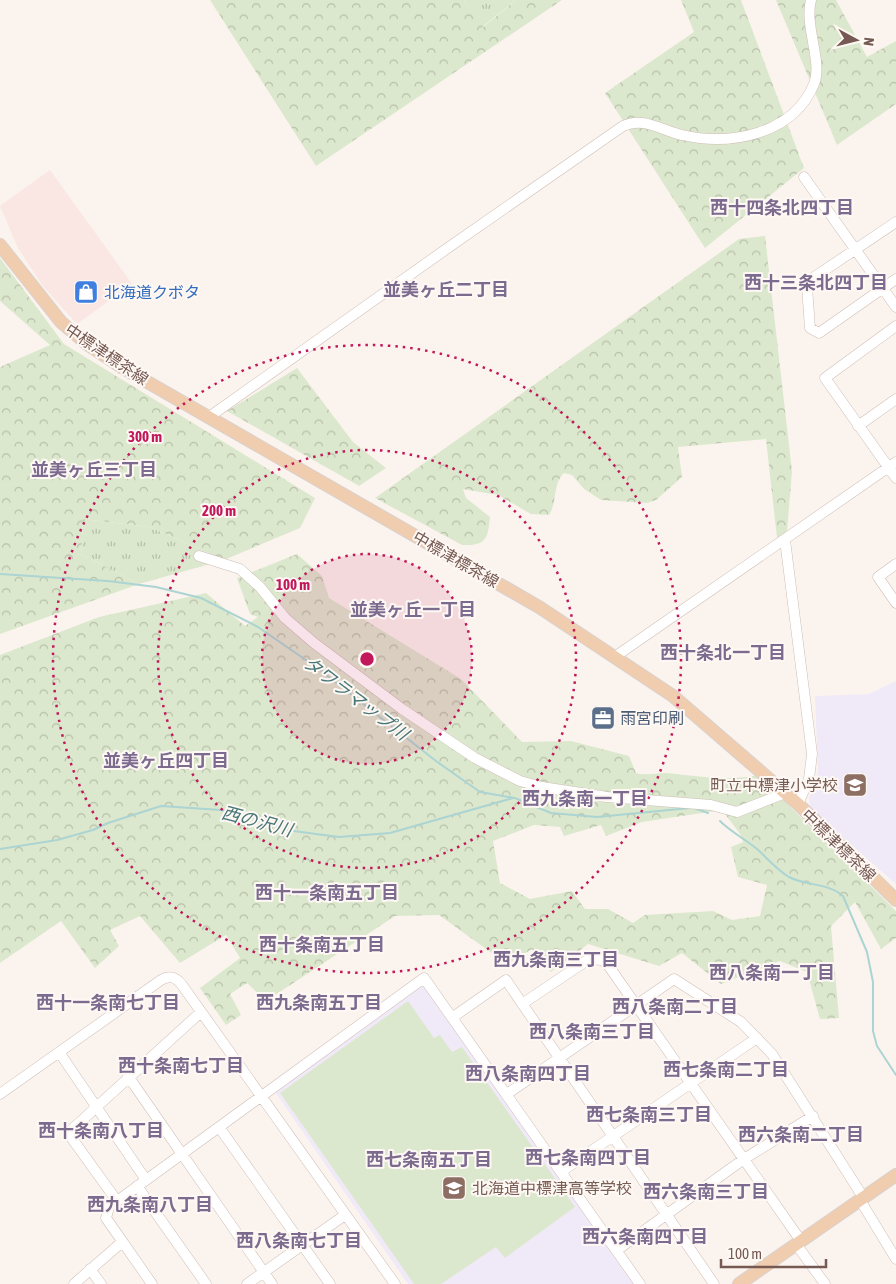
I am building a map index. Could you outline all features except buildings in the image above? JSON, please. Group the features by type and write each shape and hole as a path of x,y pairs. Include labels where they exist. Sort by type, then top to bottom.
{"main road":[{"name":"中標津標茶線","path":"0,245 51,311 73,333 123,368 539,607 616,656 673,696 798,804 896,900"},
{"path":"739,1284 896,1174"}],"street":[{"path":"209,417 624,126 644,123 680,135 720,140 755,133 784,120 801,102 816,79 810,23 811,0"},
{"path":"804,177 896,307"},
{"path":"896,222 810,280 807,287 810,328 819,334 896,279"},
{"path":"896,326 824,378 858,426 892,464 896,478"},
{"path":"858,426 896,399"},
{"path":"616,656 892,464"},
{"path":"784,540 812,754 809,779 798,804"},
{"path":"199,556 240,569 260,587 286,618 314,643 410,714 476,758 520,781 542,787 607,797 704,805 738,812 785,794"},
{"path":"896,564 878,576 896,603"},
{"path":"522,1004 589,959 595,958 608,965 744,1159 825,1284"},
{"path":"0,1094 167,977 179,980 395,1284"},
{"path":"152,1284 106,1218 109,1207 424,978 453,1016 640,1284"},
{"path":"507,1094 674,979 741,1022 772,1054 813,1116 896,1260"},
{"path":"453,1016 506,980 668,1214 714,1284"},
{"path":"117,1201 68,1133 128,1076 201,1012"},
{"path":"562,1171 757,1038"},
{"path":"59,1052 206,1284"},
{"path":"128,1076 272,1284"},
{"path":"617,1250 744,1159 813,1116"},
{"path":"219,1127 330,1284"},
{"path":"247,1284 345,1215"},
{"path":"74,1284 122,1242"},
{"path":"90,1269 100,1284"}],"shaded area":[{"path":"50,170 132,284 77,324 42,285 18,248 0,206"},
{"name":"町立中標津小学校","path":"896,681 896,884 810,809 809,797 818,772 815,696 869,694"},
{"name":"北海道中標津高等学校","path":"424,984 633,1284 408,1284 275,1092"}],"green space":[{"path":"210,0 464,0 483,27 516,0 562,0 316,166"},
{"path":"464,0 516,0 482,27"},
{"path":"681,0 741,0 804,168 705,248 605,93 694,32"},
{"path":"776,0 836,0 867,57 896,41 896,104 837,145"},
{"path":"765,236 792,471 787,532 777,538 766,439 678,447 682,477 656,500 647,503 601,500 584,489 572,475 564,473 556,488 552,510 549,515 531,514 498,495 463,489 466,498 490,517 487,536 481,542 470,545 462,545 375,498 739,239"},
{"path":"0,258 64,344 315,498 300,528 224,560 150,527 83,519 81,554 139,584 0,634 0,367 50,345 0,301"},
{"path":"297,368 353,442 386,468 359,486 227,411"},
{"path":"83,519 150,527 224,560 139,584 81,554"},
{"path":"297,554 322,576 329,598 461,679 522,742 571,741 629,756 636,773 640,774 666,773 723,778 758,775 896,911 896,938 881,949 855,902 831,926 839,1018 820,1019 807,972 780,961 721,984 682,953 659,966 588,944 551,972 532,949 507,964 439,915 395,916 266,1001 247,983 230,994 241,1015 226,1025 200,988 240,958 226,935 180,963 140,916 110,930 119,946 95,968 61,921 0,963 0,655 99,617 206,593 245,626 258,617 250,614 237,578","holes":["722,810 740,834 743,842 731,847 738,877 767,885 760,916 732,920 713,911 645,915 633,923 608,909 585,909 572,891 530,899 500,883 493,841 534,825 560,827 564,836 601,825 606,836 642,822"]},
{"name":"北海道中標津高等学校","path":"408,1001 434,1038 440,1035 452,1052 462,1047 575,1207 505,1258 496,1247 441,1284 414,1284 280,1093"}],"waterway":[{"name":"タワラマップ川","path":"0,574 108,581 156,587 201,598 258,627 316,667 436,761 480,792 515,798 551,813 597,817 690,808"},
{"name":"西の沢川","path":"0,849 57,840 93,830 108,823 161,806 221,810 253,817 286,830 339,837 390,833 513,798"},
{"name":"タワラマップ川","path":"694,808 708,813"},
{"name":"タワラマップ川","path":"720,821 757,849 789,877 831,889 843,896 867,952 873,982 873,1031 877,1046 896,1075"}],"place":[{"name":"北海道クボタ","path":"86,292"},
{"name":"雨宮印刷","path":"603,718"},
{"name":"町立中標津小学校","path":"855,785"},
{"name":"北海道中標津高等学校","path":"454,1188"}],"district":[{"name":"西十四条北四丁目","path":"782,207"},
{"name":"西十三条北四丁目","path":"816,282"},
{"name":"並美ヶ丘二丁目","path":"446,289"},
{"name":"並美ヶ丘三丁目","path":"94,469"},
{"name":"並美ヶ丘一丁目","path":"413,609"},
{"name":"西十条北一丁目","path":"723,652"},
{"name":"並美ヶ丘四丁目","path":"166,760"},
{"name":"西九条南一丁目","path":"585,798"},
{"name":"西十一条南五丁目","path":"327,892"},
{"name":"西十条南五丁目","path":"322,944"},
{"name":"西九条南三丁目","path":"556,959"},
{"name":"西八条南一丁目","path":"772,972"},
{"name":"西十一条南七丁目","path":"108,1002"},
{"name":"西九条南五丁目","path":"319,1002"},
{"name":"西八条南二丁目","path":"675,1006"},
{"name":"西八条南三丁目","path":"592,1031"},
{"name":"西十条南七丁目","path":"181,1065"},
{"name":"西七条南二丁目","path":"726,1069"},
{"name":"西八条南四丁目","path":"528,1073"},
{"name":"西七条南三丁目","path":"649,1114"},
{"name":"西十条南八丁目","path":"101,1130"},
{"name":"西六条南二丁目","path":"801,1134"},
{"name":"西七条南四丁目","path":"588,1157"},
{"name":"西七条南五丁目","path":"429,1159"},
{"name":"西六条南三丁目","path":"706,1191"},
{"name":"西九条南八丁目","path":"150,1204"},
{"name":"西六条南四丁目","path":"645,1236"},
{"name":"西八条南七丁目","path":"299,1240"}]}
